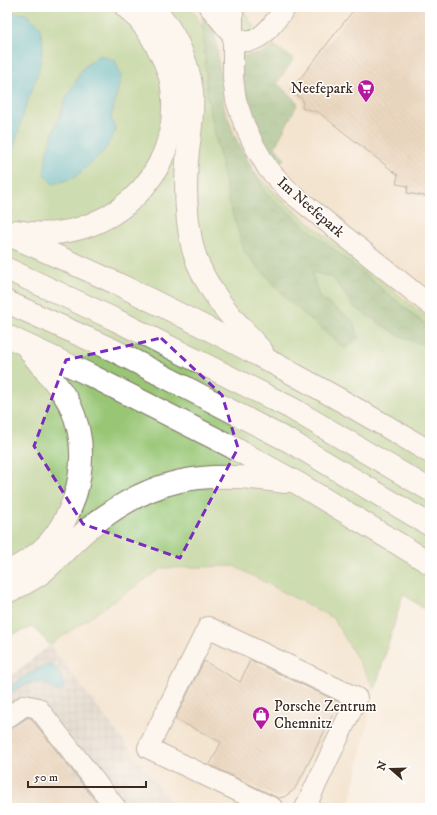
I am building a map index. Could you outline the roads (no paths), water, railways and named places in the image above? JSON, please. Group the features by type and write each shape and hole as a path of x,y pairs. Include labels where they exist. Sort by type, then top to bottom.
{"highway":[{"path":"7,229 26,233 47,234 69,231 94,223 116,212 134,198 150,179 161,159 170,136 173,111 172,86 165,65 155,43 141,21 126,7"},
{"path":"153,7 170,29 181,49 188,70 192,92 192,117 187,162 186,198 188,224 193,250 202,272 228,313 263,351 294,374"},
{"path":"7,234 126,288 294,374 367,414 430,452"},
{"path":"7,269 123,323 284,404 430,490"},
{"path":"7,302 113,350 291,442 430,525"},
{"path":"16,339 232,447 299,484 430,563"},
{"path":"7,572 28,561 49,543 63,523 73,502 80,474 82,448 77,425 70,405 60,389 34,357 16,339"},
{"path":"7,592 43,571 88,530 114,510 135,497 165,485 192,478 220,476 254,477 299,484"}],"street":[{"path":"233,36 243,41 250,42 258,38 269,28 286,7"},
{"name":"Im Neefepark","path":"220,10 233,36 233,78 236,100 244,124 268,169 291,193 430,305"},
{"path":"273,808 148,748 208,627 357,698 305,808"},
{"path":"7,718 25,705 38,708 116,808"}],"water":[{"path":"7,12 26,14 40,26 43,45 39,70 23,114 10,164 7,165"},
{"path":"99,55 115,60 121,76 111,118 116,130 104,151 74,178 53,184 44,175 47,150 66,98 83,68"},
{"path":"48,663 60,674 64,686 63,690 58,691 45,684 34,682 7,694 7,690 28,674"}],"place":[{"name":"Neefepark","path":"366,103"},
{"name":"Porsche Zentrum Chemnitz","path":"261,730"}]}
